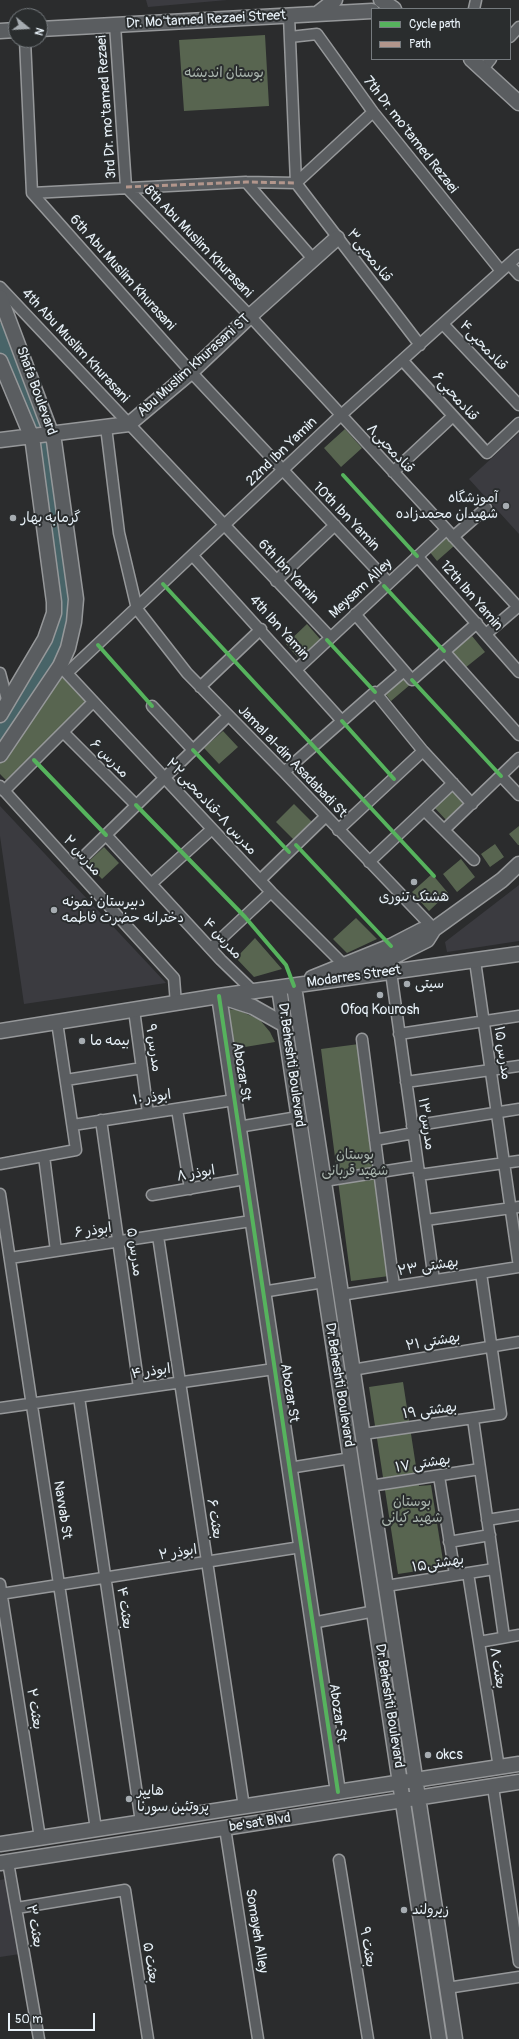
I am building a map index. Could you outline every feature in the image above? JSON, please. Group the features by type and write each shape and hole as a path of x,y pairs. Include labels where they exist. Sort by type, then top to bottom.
{"main road":[{"path":"317,14 335,0"},
{"path":"381,0 393,8"},
{"name":"Dr. Mo'tamed Rezaei Street","path":"48,29 371,11"},
{"path":"472,60 519,103"},
{"name":"Abu Muslim Khurasani ST","path":"0,440 129,424 191,372 250,316 337,238"},
{"name":"Shafa Boulevard","path":"0,297 53,434 76,599 74,622 64,669 0,755"},
{"name":"Shafa Boulevard","path":"0,361 31,437 54,613 45,639 0,715"},
{"path":"328,981 392,957 427,940 434,929 502,880 519,864"},
{"path":"294,986 422,930 434,929"},
{"name":"Modarres Street","path":"0,1030 253,991 519,954"},
{"name":"Dr.Beheshti Boulevard","path":"294,986 418,1798"},
{"name":"Dr.Beheshti Boulevard","path":"279,988 403,1800"},
{"path":"219,996 253,1007 285,1025"},
{"name":"Abozar St","path":"219,996 251,1220 338,1792"},
{"path":"288,1047 303,1045"},
{"name":"be'sat Blvd","path":"0,1844 519,1764"},
{"name":"be'sat Blvd","path":"4,1862 519,1782"},
{"path":"418,1798 455,2039"},
{"path":"403,1800 439,2039"}],"street":[{"path":"289,16 296,183"},
{"name":"3rd Dr. mo'tamed Rezaei","path":"115,25 126,187"},
{"path":"511,36 519,27"},
{"name":"7th Dr. mo'tamed Rezaei","path":"290,37 317,34 373,112 501,272"},
{"path":"25,48 32,193 246,182 296,183 373,112"},
{"path":"482,70 490,60"},
{"path":"246,182 314,260"},
{"name":"قنادمحبی۳","path":"296,183 420,345"},
{"name":"8th Abu Muslim Khurasani","path":"126,187 250,316 340,416"},
{"name":"6th Abu Muslim Khurasani","path":"32,193 191,372 283,472"},
{"name":"22nd Ibn Yamin","path":"64,669 137,610 340,416 403,361 519,255"},
{"path":"509,264 519,275"},
{"name":"4th Abu Muslim Khurasani","path":"0,287 225,526"},
{"name":"قنادمحبی۴","path":"443,324 519,405"},
{"name":"قنادمحبی۶","path":"403,361 487,453 519,423"},
{"name":"قنادمحبی۸","path":"340,416 519,606"},
{"path":"393,472 453,416"},
{"path":"106,427 119,533 137,610"},
{"name":"10th Ibn Yamin","path":"283,472 388,582"},
{"name":"Meysam Alley","path":"297,669 417,556 486,508"},
{"path":"276,581 335,525"},
{"name":"6th Ibn Yamin","path":"225,526 330,637"},
{"name":"4th Ibn Yamin","path":"193,556 297,669 342,721"},
{"name":"12th Ibn Yamin","path":"417,556 519,672"},
{"path":"486,634 519,606"},
{"name":"Jamal al-din Asadabadi St","path":"137,610 186,673 284,772 325,817 434,929"},
{"path":"355,614 412,680 477,623"},
{"path":"200,687 261,630"},
{"path":"444,651 519,735"},
{"name":"مدرس ۸-قنادمحبی۲۲","path":"64,669 271,892 344,965"},
{"path":"284,772 375,693 404,671"},
{"path":"0,673 8,703"},
{"path":"375,693 423,751 472,804"},
{"path":"2,789 93,702"},
{"path":"152,706 193,750"},
{"path":"73,867 228,716"},
{"name":"مدرس ۶","path":"63,732 136,805"},
{"path":"338,830 423,751"},
{"path":"444,830 519,758"},
{"path":"500,776 519,795"},
{"path":"369,862 425,811 453,783"},
{"name":"مدرس ۲","path":"2,789 174,978 176,1004"},
{"path":"425,811 474,860"},
{"path":"260,880 325,817"},
{"path":"151,884 212,829"},
{"name":"مدرس ۴","path":"106,835 253,991"},
{"path":"211,948 271,892"},
{"name":"مدرس ۱۵","path":"475,961 504,1163 515,1207 519,1268"},
{"name":"مدرس۱۳","path":"391,972 434,1280"},
{"name":"مدرس ۹","path":"134,1010 148,1113"},
{"path":"400,1034 519,1016"},
{"path":"0,1164 76,1150 57,1022"},
{"path":"362,1039 394,1286"},
{"path":"406,1082 519,1066"},
{"path":"66,1080 142,1068"},
{"name":"ابوذر ۱۰","path":"73,1124 234,1100"},
{"path":"177,1109 190,1189"},
{"path":"375,1140 413,1130 497,1112 519,1109"},
{"path":"238,1127 298,1117"},
{"name":"مدرس ۵","path":"101,1120 139,1388"},
{"path":"44,1156 56,1251"},
{"path":"324,1181 379,1172 519,1161"},
{"name":"ابوذر ۸","path":"152,1195 245,1179"},
{"name":"Navvab St","path":"0,1194 96,1829"},
{"path":"426,1220 515,1207"},
{"name":"ابوذر ۶","path":"10,1258 158,1236 251,1220"},
{"name":"بعثت ۶","path":"158,1236 244,1807"},
{"name":"بهشتی ۲۳","path":"341,1295 519,1268"},
{"path":"481,1273 492,1346"},
{"path":"262,1292 324,1282"},
{"name":"بهشتی ۲۱","path":"352,1370 519,1342"},
{"name":"بهشتی ۱۹","path":"363,1434 501,1414 492,1346"},
{"name":"ابوذر ۴","path":"0,1408 274,1369"},
{"name":"بعثت ۴","path":"79,1397 141,1822"},
{"path":"473,1419 504,1637"},
{"path":"289,1468 351,1458"},
{"name":"بهشتی ۱۷","path":"370,1486 480,1469"},
{"path":"440,1476 455,1575"},
{"path":"487,1520 519,1515"},
{"path":"449,1542 490,1535"},
{"name":"ابوذر ۲","path":"1,1591 59,1586 301,1548"},
{"name":"بهشتی۱۵","path":"386,1586 494,1569"},
{"name":"بعثت ۸","path":"468,1573 498,1768"},
{"name":"بعثت ۲","path":"1,1591 40,1838"},
{"path":"312,1622 375,1611"},
{"path":"479,1642 519,1635"},
{"path":"493,1786 519,1962"},
{"name":"Somayeh Alley","path":"225,1828 258,2039"},
{"name":"بعثت ۹","path":"339,1860 368,2039"},
{"name":"بعثت ۳","path":"4,1862 17,1908 39,2039"},
{"name":"بعثت ۵","path":"17,1908 125,1890 148,2039"},
{"path":"447,1988 519,1977"}],"shaded area":[{"path":"146,0 227,0 148,7"},
{"name":"آموزشگاه شهیدان محمدزاده","path":"519,433 519,534 469,479"},
{"name":"دبیرستان نمونه دخترانه حضرت فاطمه","path":"0,806 166,983 24,1004 0,836"},
{"path":"519,885 519,941 447,952 445,942"},
{"path":"6,1879 20,1954 0,1957 0,1880"}],"green space":[{"name":"بوستان اندیشه","path":"265,35 269,106 184,111 179,40"},
{"path":"345,429 362,448 341,467 324,448"},
{"path":"446,537 454,546 437,561 429,551"},
{"path":"307,624 321,640 299,659 286,644"},
{"path":"472,636 485,652 465,668 452,652"},
{"path":"61,675 87,701 6,780 0,774 0,761"},
{"path":"403,675 411,684 391,701 384,692"},
{"path":"223,731 238,747 219,764 204,748"},
{"path":"452,788 466,804 447,821 433,806"},
{"path":"294,804 312,822 294,840 276,822"},
{"path":"519,826 519,845 518,845 509,834"},
{"path":"495,844 504,857 490,867 481,854"},
{"path":"104,847 119,863 102,879 87,863"},
{"path":"461,859 475,877 457,892 443,874"},
{"path":"432,874 448,893 429,911 412,892"},
{"path":"356,918 377,939 347,953 333,939"},
{"path":"255,938 282,969 254,977 236,958"},
{"path":"226,1009 238,1010 260,1020 270,1032 275,1042 233,1049"},
{"name":"بوستان شهید قربانی","path":"359,1044 389,1276 351,1281 321,1049"},
{"name":"بوستان شهید کیانی","path":"403,1382 419,1486 431,1485 444,1567 398,1574 369,1387"}],"waterway":[{"path":"0,333 38,425"},
{"path":"0,732 43,663 60,624 64,599 44,450"}],"marked path":[{"path":"126,187 246,182 296,183"}],"cycle path":[{"path":"343,475 417,556"},
{"path":"163,584 434,876"},
{"path":"384,586 444,651"},
{"path":"327,640 375,692"},
{"path":"98,645 152,706"},
{"path":"412,680 501,776"},
{"path":"342,721 394,779"},
{"path":"193,750 289,852"},
{"path":"34,760 106,835"},
{"path":"136,805 245,917 286,965 294,986"},
{"path":"296,845 391,946"},
{"path":"219,996 338,1792"}],"place":[{"name":"آموزشگاه شهیدان محمدزاده","path":"506,506"},
{"name":"گرمابه بهار","path":"13,518"},
{"name":"هشتک تنوری","path":"414,882"},
{"name":"دبیرستان نمونه دخترانه حضرت فاطمه","path":"54,910"},
{"name":"سیتی","path":"407,984"},
{"name":"Ofoq Kourosh","path":"380,995"},
{"name":"بیمه ما","path":"82,1041"},
{"name":"okcs","path":"428,1755"},
{"name":"هایپر پروتئین سورنا","path":"129,1799"},
{"name":"زیرولند","path":"404,1910"}]}
